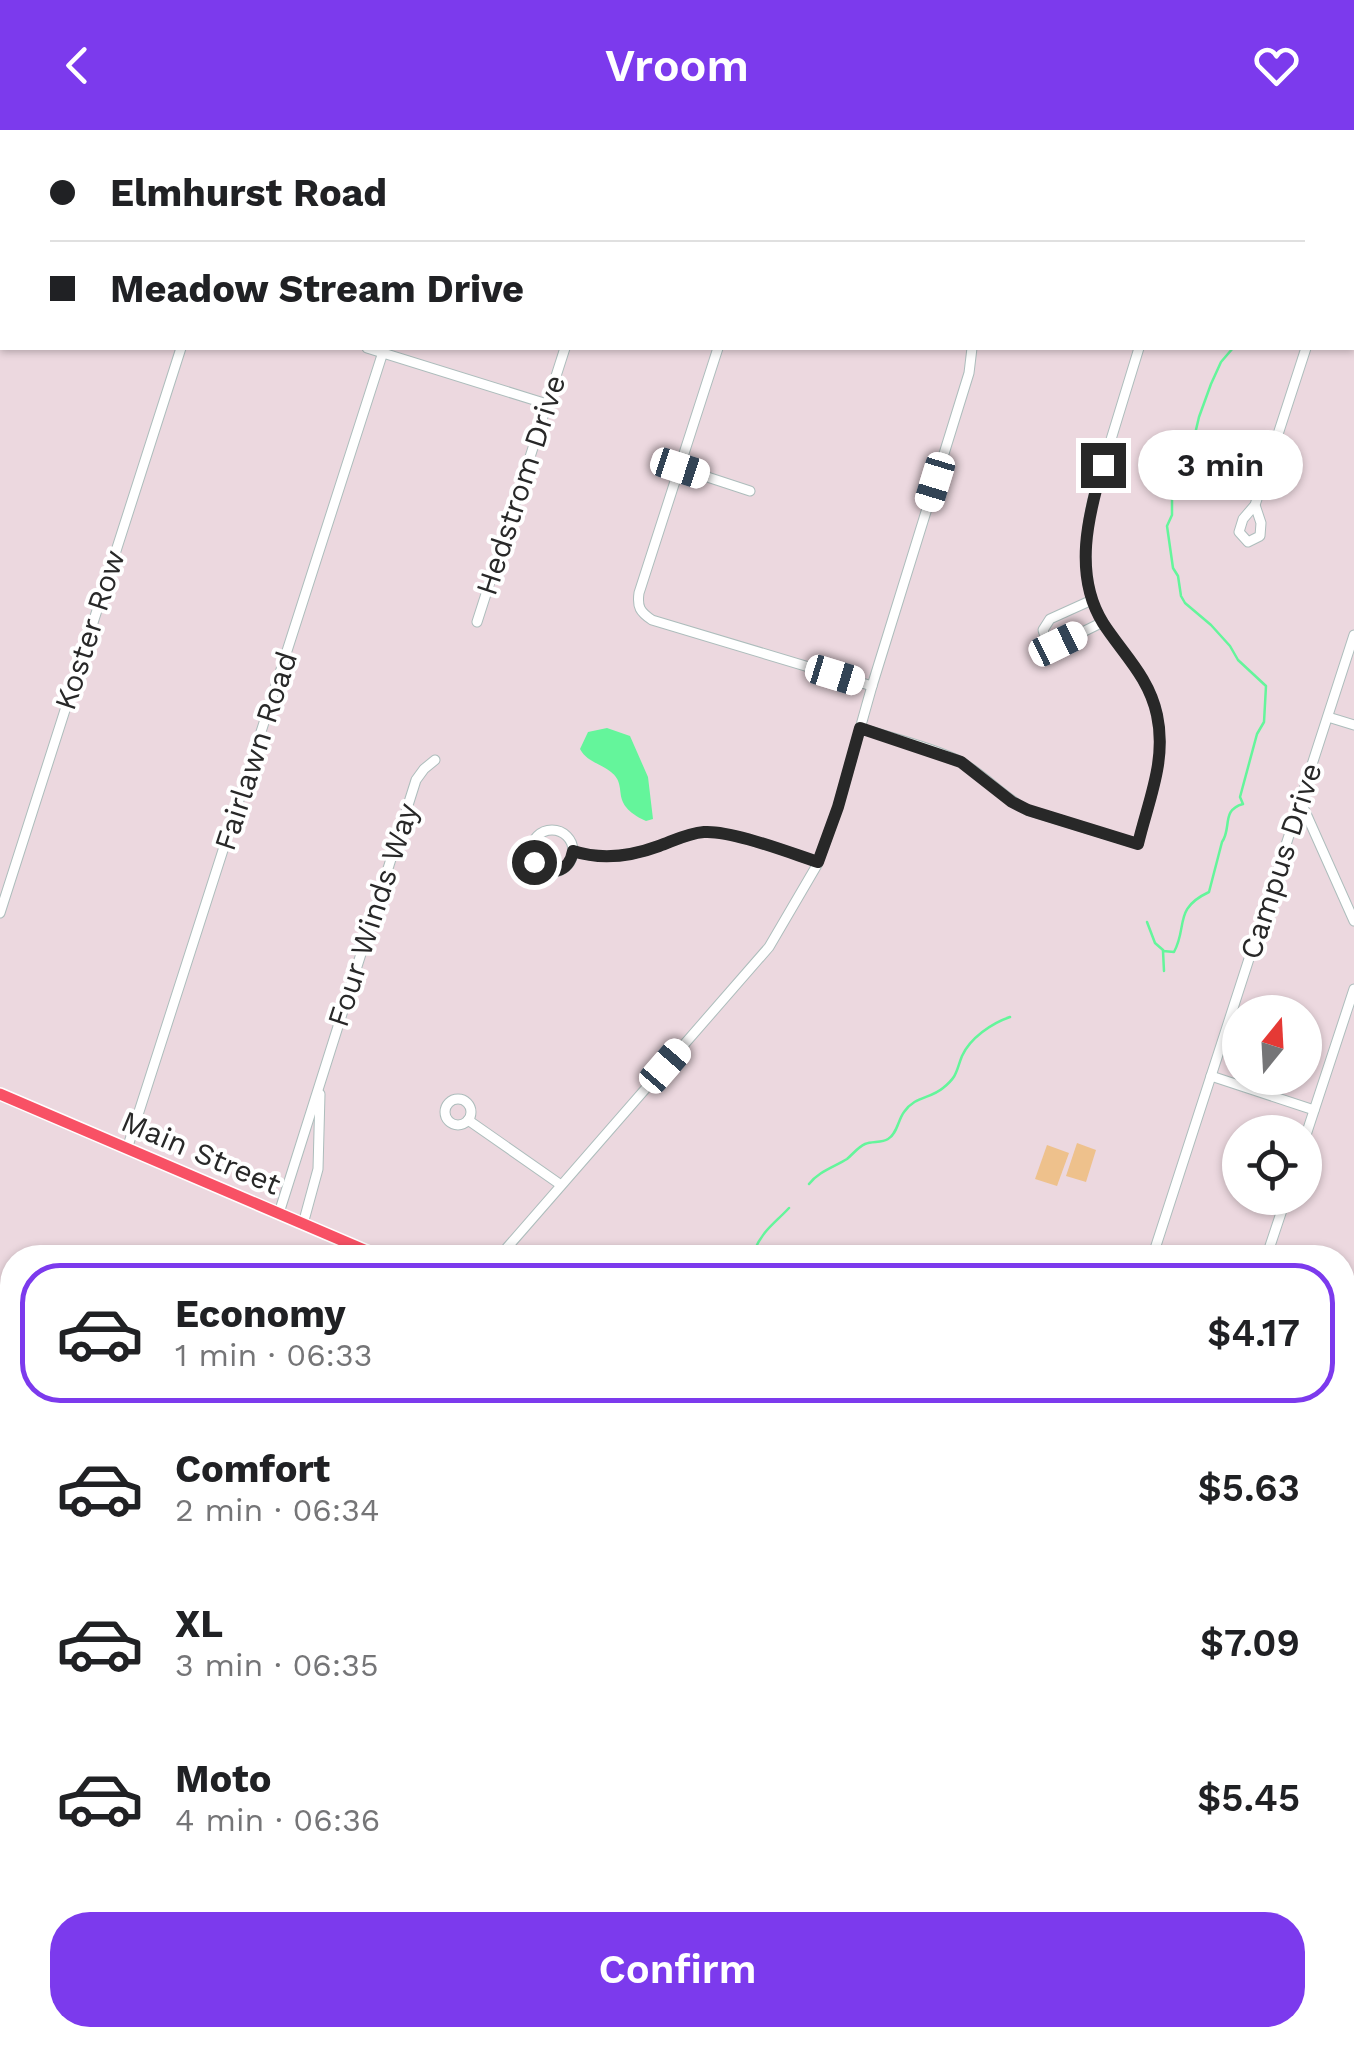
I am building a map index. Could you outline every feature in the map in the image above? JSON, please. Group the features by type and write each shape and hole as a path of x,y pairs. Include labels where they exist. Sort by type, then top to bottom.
{"main road":[{"name":"Main Street","path":"0,1094 352,1245"}],"street":[{"name":"Koster Row","path":"0,913 180,350"},
{"path":"375,350 547,404"},
{"name":"Hedstrom Drive","path":"477,622 564,350"},
{"path":"717,350 638,604 652,620 872,686"},
{"path":"509,1245 769,948 818,862 969,374 972,350"},
{"path":"860,728 961,762 1028,810 1138,844 1158,769 1158,720 1139,670 1103,622 1092,600 1085,553 1089,516 1139,350"},
{"path":"1255,506 1305,350"},
{"name":"Fairlawn Road","path":"127,1148 383,352"},
{"path":"680,468 750,491"},
{"path":"1092,600 1050,618 1043,630 1046,640 1058,644 1103,622"},
{"name":"Campus Drive","path":"1156,1245 1354,635"},
{"path":"1328,716 1354,725"},
{"name":"Four Winds Way","path":"278,1213 416,780 436,760"},
{"path":"1300,800 1354,921"},
{"path":"557,830 569,838 573,851 564,868 551,872 534,862 531,848 537,836 557,830"},
{"path":"573,851 589,856 637,853 706,832 818,862"},
{"path":"1312,1115 1354,990"},
{"path":"1210,1076 1314,1110"},
{"name":"Four Winds Way","path":"303,1224 317,1178 322,1077"},
{"path":"468,1120 560,1186"},
{"path":"1270,1245 1280,1215"}],"shaded area":[{"path":"607,728 630,736 648,777 653,819 646,821 627,808 616,778 580,749 588,732"},
{"path":"1077,1143 1096,1150 1086,1182 1066,1176"},
{"path":"1047,1145 1069,1153 1057,1186 1035,1179"}],"waterway":[{"path":"1164,971 1163,951 1174,952 1190,905 1209,892 1229,815 1243,804 1240,797 1257,734 1264,722 1266,686 1181,596 1167,526 1172,515 1172,490 1190,458 1211,384 1231,350"},
{"path":"1147,922 1155,943 1163,950"},
{"path":"809,1184 862,1145 891,1137 908,1107 938,1092 951,1080 976,1037 1010,1017"},
{"path":"757,1245 789,1208"}],"route":[{"path":"534,862 544,870 558,871 569,864 573,851 589,856 637,853 706,832 818,862 860,728 961,762 1028,810 1138,844 1154,790 1160,735 1150,692 1139,670 1103,622 1088,584 1086,537 1103,465"}]}
